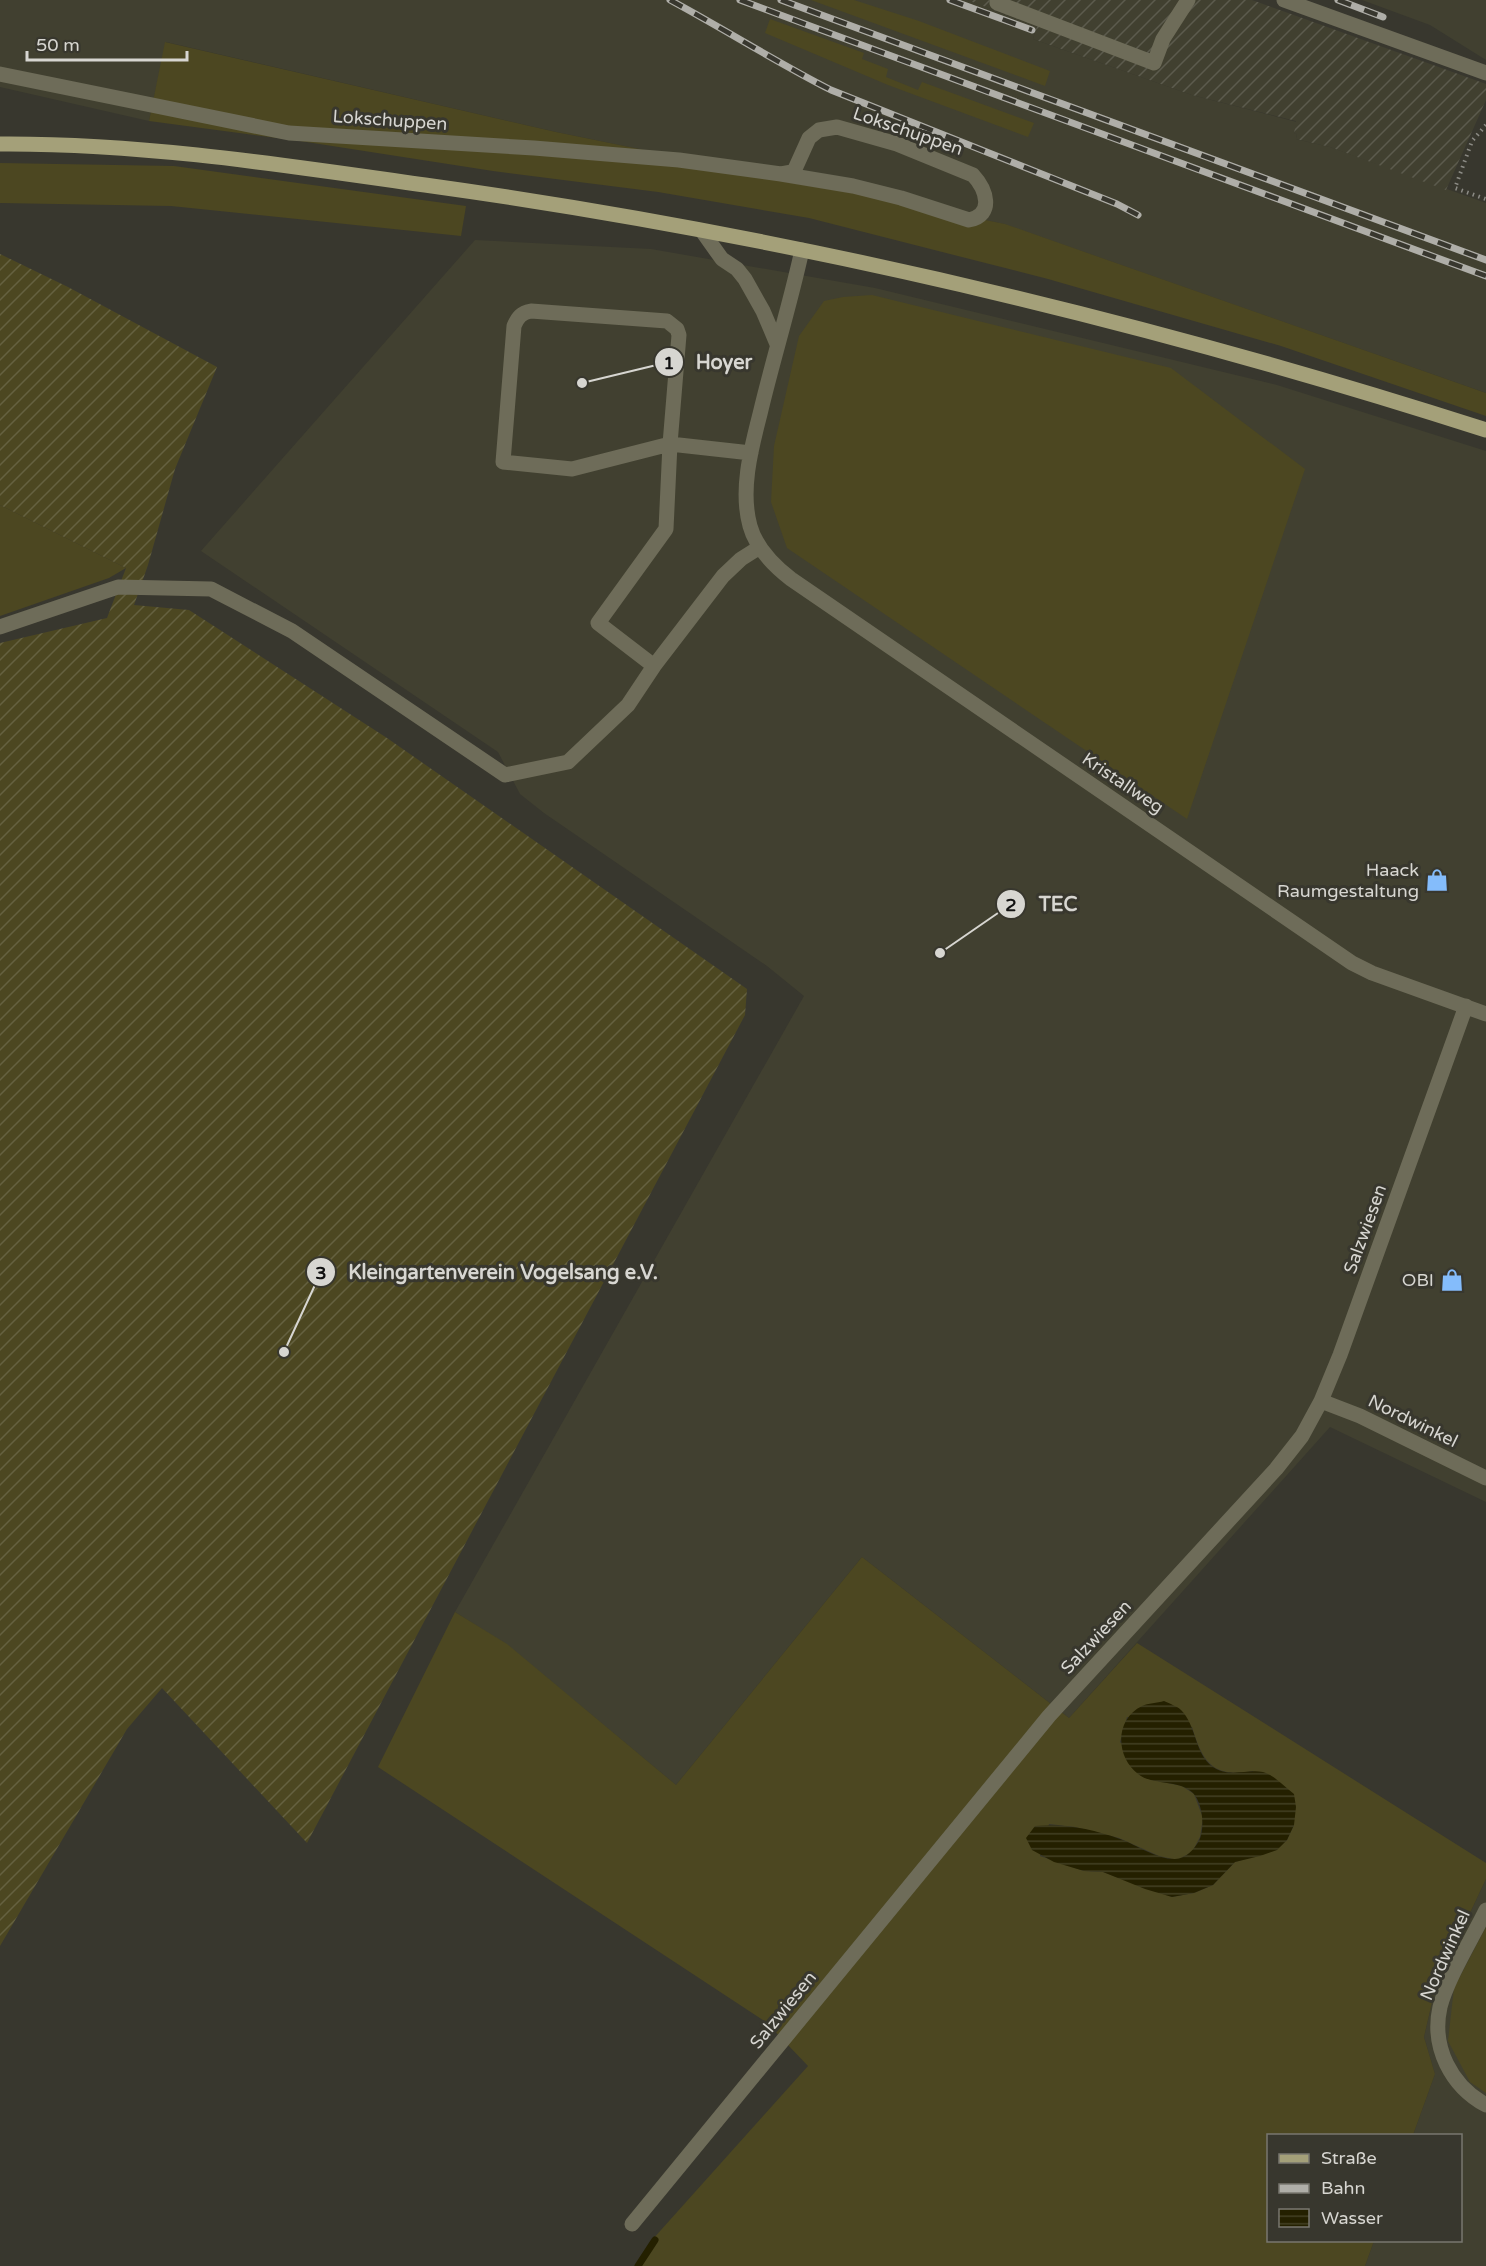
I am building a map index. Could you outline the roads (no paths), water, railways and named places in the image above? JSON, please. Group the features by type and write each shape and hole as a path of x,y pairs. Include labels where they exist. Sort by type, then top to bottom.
{"main road":[{"path":"0,144 104,147 280,165 536,201 802,250 978,288 1215,348 1486,430"}],"street":[{"path":"997,3 1154,63 1163,39 1188,0"},
{"path":"1284,0 1486,73"},
{"name":"Lokschuppen","path":"0,74 289,133 679,160 853,186 901,198 969,220 978,218 984,213 986,207 981,183 974,175 897,144 837,127 819,130 813,134 795,169 792,172 781,174"},
{"path":"702,231 722,259 737,269 745,279 760,303 777,344"},
{"name":"Kristallweg","path":"802,250 777,344 751,453 747,480 747,513 754,537 774,564 791,579 1352,963 1371,973 1486,1014"},
{"path":"654,666 598,623 666,529 670,444 679,335 673,324 667,321 531,311 523,313 517,319 514,326 503,462 572,469 670,444 751,453"},
{"path":"0,627 118,587 211,590 292,631 506,775 568,762 628,705 654,666 723,576 741,559 760,547"},
{"name":"Salzwiesen","path":"632,2224 1049,1716 1276,1469 1302,1436 1321,1401 1344,1345 1466,1006"},
{"name":"Nordwinkel","path":"1321,1401 1360,1416 1486,1478"},
{"name":"Nordwinkel","path":"1486,1910 1446,1991 1440,2007 1438,2026 1440,2045 1448,2069 1462,2088 1486,2105"}],"water":[{"path":"1164,1701 1179,1709 1186,1716 1202,1754 1213,1767 1231,1773 1263,1772 1275,1778 1294,1794 1296,1807 1294,1825 1287,1840 1277,1850 1235,1862 1213,1885 1194,1893 1172,1897 1103,1872 1084,1871 1054,1862 1032,1850 1026,1838 1035,1826 1046,1825 1099,1832 1168,1858 1183,1857 1192,1850 1199,1841 1202,1830 1201,1810 1193,1793 1181,1786 1144,1778 1130,1766 1122,1748 1123,1728 1133,1712 1144,1705"}],"waterway":[{"path":"638,2266 655,2240"}],"railway":[{"path":"670,0 831,90 1117,204 1138,215"},
{"path":"740,0 1486,276"},
{"path":"781,0 1486,260"},
{"path":"950,0 1032,30"},
{"path":"1338,0 1383,17"}],"place":[{"name":"Hoyer","path":"582,383"},
{"name":"Haack Raumgestaltung","path":"1437,880"},
{"name":"TEC","path":"940,953"},
{"name":"OBI","path":"1452,1280"},
{"name":"Kleingartenverein Vogelsang e.V.","path":"284,1352"}]}
